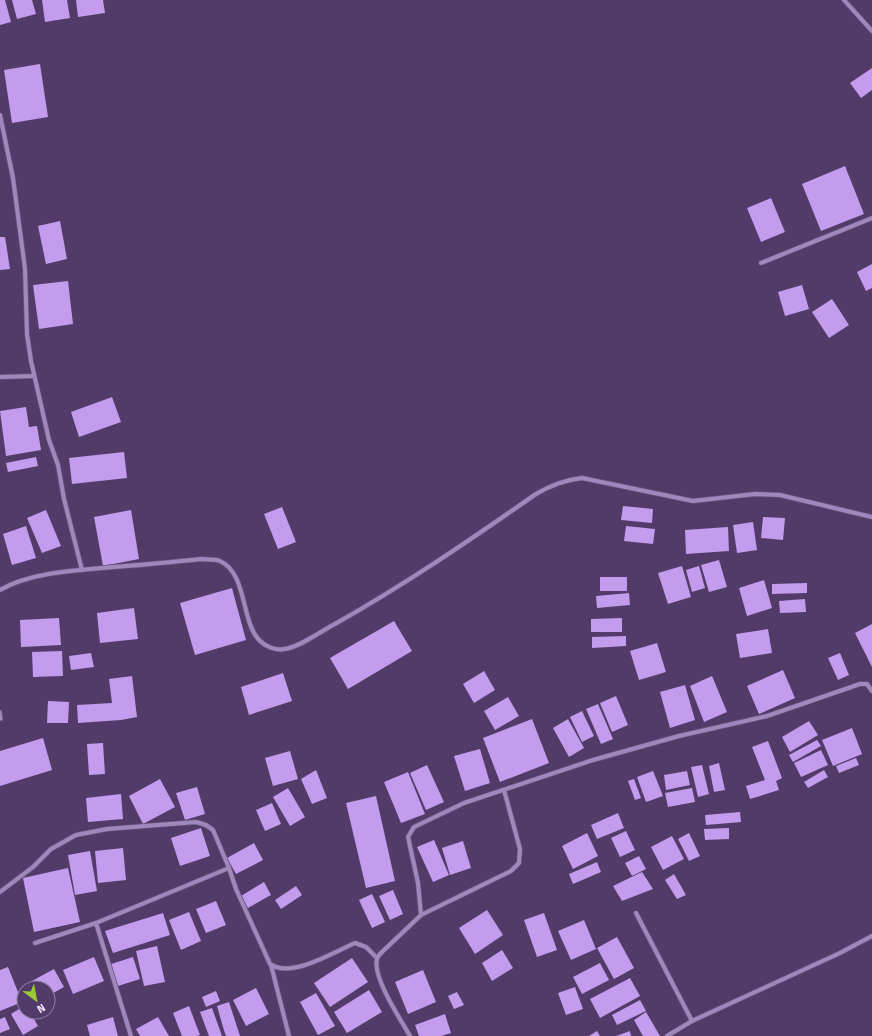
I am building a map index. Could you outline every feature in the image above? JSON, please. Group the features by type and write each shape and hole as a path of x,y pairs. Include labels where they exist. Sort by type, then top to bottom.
{"street":[{"path":"844,0 872,32"},
{"path":"0,115 12,178 25,269 27,334 34,376 49,440 58,465 64,499 82,570"},
{"path":"761,263 872,218"},
{"path":"0,377 34,376"},
{"path":"0,590 9,585 33,577 82,570 202,559 219,561 230,569 237,580 252,627 258,639 273,649 284,650 303,642 392,591 536,494 554,484 568,479 587,479 693,501 755,494 780,495 872,517"},
{"path":"421,915 418,883 408,837 410,831 422,823 464,803 593,760 635,748 767,716 860,684 867,684 872,691"},
{"path":"410,1036 379,978 376,968 377,958 421,915 511,871 519,863 520,849 504,790"},
{"path":"0,892 64,841 76,835 107,829 196,822 206,825 213,830 236,889 270,964 288,1036"},
{"path":"35,943 96,922 229,868"},
{"path":"636,913 692,1020"},
{"path":"96,922 131,1036"},
{"path":"667,1036 692,1020 840,953 872,936"},
{"path":"270,964 276,968 298,968 354,943 360,944 377,958"}],"lane":[{"path":"0,712 1,719"}],"building":[{"path":"0,0 5,0 11,22 0,25"},
{"path":"12,0 32,0 36,14 17,19"},
{"path":"42,0 67,0 70,18 45,22"},
{"path":"76,0 103,0 105,13 78,17"},
{"path":"40,64 48,117 12,123 4,70"},
{"path":"872,68 872,90 861,98 850,83"},
{"path":"845,166 864,214 821,231 802,184"},
{"path":"771,198 785,232 761,242 747,208"},
{"path":"60,221 67,259 46,264 38,226"},
{"path":"0,237 5,237 10,269 0,270"},
{"path":"872,264 872,288 866,291 857,272"},
{"path":"68,281 73,324 39,329 33,285"},
{"path":"802,285 809,309 785,316 778,292"},
{"path":"832,299 849,325 829,338 812,312"},
{"path":"112,397 121,422 79,437 71,412"},
{"path":"26,407 29,427 37,426 41,450 6,456 0,411"},
{"path":"124,452 127,478 72,484 69,458"},
{"path":"36,457 38,466 8,472 6,463"},
{"path":"623,506 653,509 652,523 621,520"},
{"path":"282,507 296,542 278,549 264,514"},
{"path":"46,510 61,546 42,553 27,518"},
{"path":"131,510 139,559 103,566 94,517"},
{"path":"763,517 785,518 783,540 761,538"},
{"path":"753,522 757,550 737,553 733,525"},
{"path":"26,526 36,558 12,565 3,534"},
{"path":"626,526 655,529 653,544 624,541"},
{"path":"728,527 729,551 686,554 685,530"},
{"path":"719,560 727,587 709,592 701,565"},
{"path":"682,566 691,597 668,604 658,573"},
{"path":"699,566 705,588 692,592 686,570"},
{"path":"600,577 627,577 627,591 600,591"},
{"path":"764,580 772,608 747,616 739,588"},
{"path":"807,583 807,593 772,594 772,584"},
{"path":"232,588 246,640 195,655 180,603"},
{"path":"629,593 630,605 597,608 596,596"},
{"path":"805,599 806,612 780,613 779,601"},
{"path":"134,608 138,639 100,643 97,613"},
{"path":"59,618 61,645 21,647 20,620"},
{"path":"622,618 622,632 591,632 591,619"},
{"path":"394,621 412,651 348,689 330,658"},
{"path":"872,624 872,667 855,633"},
{"path":"768,629 772,653 740,658 736,634"},
{"path":"626,636 626,646 592,648 592,637"},
{"path":"657,643 666,672 639,680 630,651"},
{"path":"62,651 63,676 33,677 32,652"},
{"path":"91,653 94,667 71,670 69,656"},
{"path":"840,653 849,675 838,680 828,658"},
{"path":"783,670 795,698 759,714 747,686"},
{"path":"484,671 495,690 474,703 463,684"},
{"path":"283,673 292,701 249,715 241,687"},
{"path":"132,676 137,717 121,720 78,723 77,705 112,703 109,679"},
{"path":"712,676 727,712 704,722 690,686"},
{"path":"685,685 695,720 670,728 660,692"},
{"path":"616,696 628,725 612,732 600,703"},
{"path":"508,697 519,716 495,730 484,711"},
{"path":"48,701 69,702 68,723 47,723"},
{"path":"598,704 613,739 601,744 586,709"},
{"path":"582,711 594,736 582,742 570,717"},
{"path":"532,719 549,763 500,782 483,738"},
{"path":"568,719 584,748 569,757 553,728"},
{"path":"809,721 818,735 790,752 782,737"},
{"path":"852,728 862,754 833,766 822,740"},
{"path":"43,738 52,770 0,786 0,751"},
{"path":"817,740 821,746 793,762 789,755"},
{"path":"768,741 782,778 776,781 779,790 750,799 746,786 765,780 752,747"},
{"path":"103,743 105,774 89,775 87,744"},
{"path":"480,749 490,783 465,791 454,756"},
{"path":"821,750 828,765 801,777 794,763"},
{"path":"290,751 298,779 273,786 265,758"},
{"path":"856,758 859,765 839,773 836,766"},
{"path":"719,763 725,790 714,792 709,766"},
{"path":"427,765 444,802 426,810 410,773"},
{"path":"702,765 709,794 698,797 691,767"},
{"path":"316,770 327,798 312,804 301,779"},
{"path":"824,770 828,777 808,788 804,782"},
{"path":"653,771 663,796 646,802 637,777"},
{"path":"687,771 690,785 666,790 664,775"},
{"path":"408,772 425,814 401,823 384,782"},
{"path":"160,779 175,807 143,824 129,796"},
{"path":"634,779 641,798 635,800 628,781"},
{"path":"197,787 205,814 185,820 176,793"},
{"path":"288,788 305,817 290,826 273,797"},
{"path":"692,788 695,802 668,807 665,793"},
{"path":"121,794 123,819 88,822 86,798"},
{"path":"376,796 395,881 366,888 346,803"},
{"path":"272,803 281,824 265,831 256,810"},
{"path":"740,812 741,822 706,825 705,815"},
{"path":"618,813 624,828 597,839 591,825"},
{"path":"201,828 210,856 180,866 171,838"},
{"path":"729,828 729,839 705,840 704,829"},
{"path":"626,831 635,850 620,857 611,838"},
{"path":"587,833 598,856 573,869 562,846"},
{"path":"689,833 700,856 689,861 678,839"},
{"path":"672,836 684,859 663,870 651,847"},
{"path":"434,840 449,875 433,882 417,847"},
{"path":"463,841 471,868 450,875 442,848"},
{"path":"254,843 263,860 236,874 227,858"},
{"path":"123,848 126,880 98,883 95,851"},
{"path":"90,851 97,891 75,895 68,855"},
{"path":"639,856 646,869 632,876 625,863"},
{"path":"597,862 601,872 573,884 569,874"},
{"path":"68,868 80,922 34,932 23,878"},
{"path":"642,872 653,889 622,901 613,886"},
{"path":"674,874 686,895 677,899 665,880"},
{"path":"264,882 271,895 248,908 241,896"},
{"path":"296,886 302,895 281,909 275,900"},
{"path":"393,890 403,914 390,920 379,896"},
{"path":"372,894 385,922 372,928 359,900"},
{"path":"216,901 226,925 206,933 196,909"},
{"path":"487,910 503,935 475,954 459,928"},
{"path":"189,912 201,941 181,950 169,920"},
{"path":"163,913 170,935 113,953 105,931"},
{"path":"544,913 557,950 537,957 524,920"},
{"path":"584,920 596,949 571,960 558,931"},
{"path":"617,937 634,968 614,979 597,948"},
{"path":"157,946 165,982 144,986 136,951"},
{"path":"502,950 513,968 492,981 482,963"},
{"path":"94,957 104,981 73,994 63,970"},
{"path":"133,957 140,979 115,987 108,965"},
{"path":"352,958 368,982 330,1007 314,983"},
{"path":"600,963 609,980 582,994 573,977"},
{"path":"8,967 16,987 16,1004 0,1011 0,970"},
{"path":"54,969 64,987 56,992 56,980 34,980"},
{"path":"423,970 436,1002 408,1014 395,982"},
{"path":"630,978 640,996 600,1018 590,999"},
{"path":"575,987 583,1009 566,1015 558,993"},
{"path":"256,988 269,1014 246,1026 233,1000"},
{"path":"369,990 382,1012 347,1033 334,1012"},
{"path":"216,991 220,1001 206,1007 202,997"},
{"path":"457,992 464,1005 454,1009 448,996"},
{"path":"316,993 335,1026 318,1035 300,1002"},
{"path":"640,1000 646,1011 617,1025 612,1015"},
{"path":"229,1002 240,1036 226,1036 223,1027 217,1006"},
{"path":"189,1006 200,1035 197,1036 182,1036 173,1013"},
{"path":"212,1008 222,1036 209,1036 200,1012"},
{"path":"16,1011 16,1020 35,1020 38,1026 23,1035 11,1014"},
{"path":"646,1012 660,1036 643,1036 634,1020"},
{"path":"445,1014 451,1033 441,1036 419,1036 415,1025"},
{"path":"5,1017 10,1029 0,1033 0,1019"},
{"path":"113,1017 118,1036 90,1036 87,1025"},
{"path":"158,1017 169,1036 140,1036 136,1029"},
{"path":"597,1031 600,1036 589,1036"},
{"path":"630,1031 631,1036 616,1036"}]}
